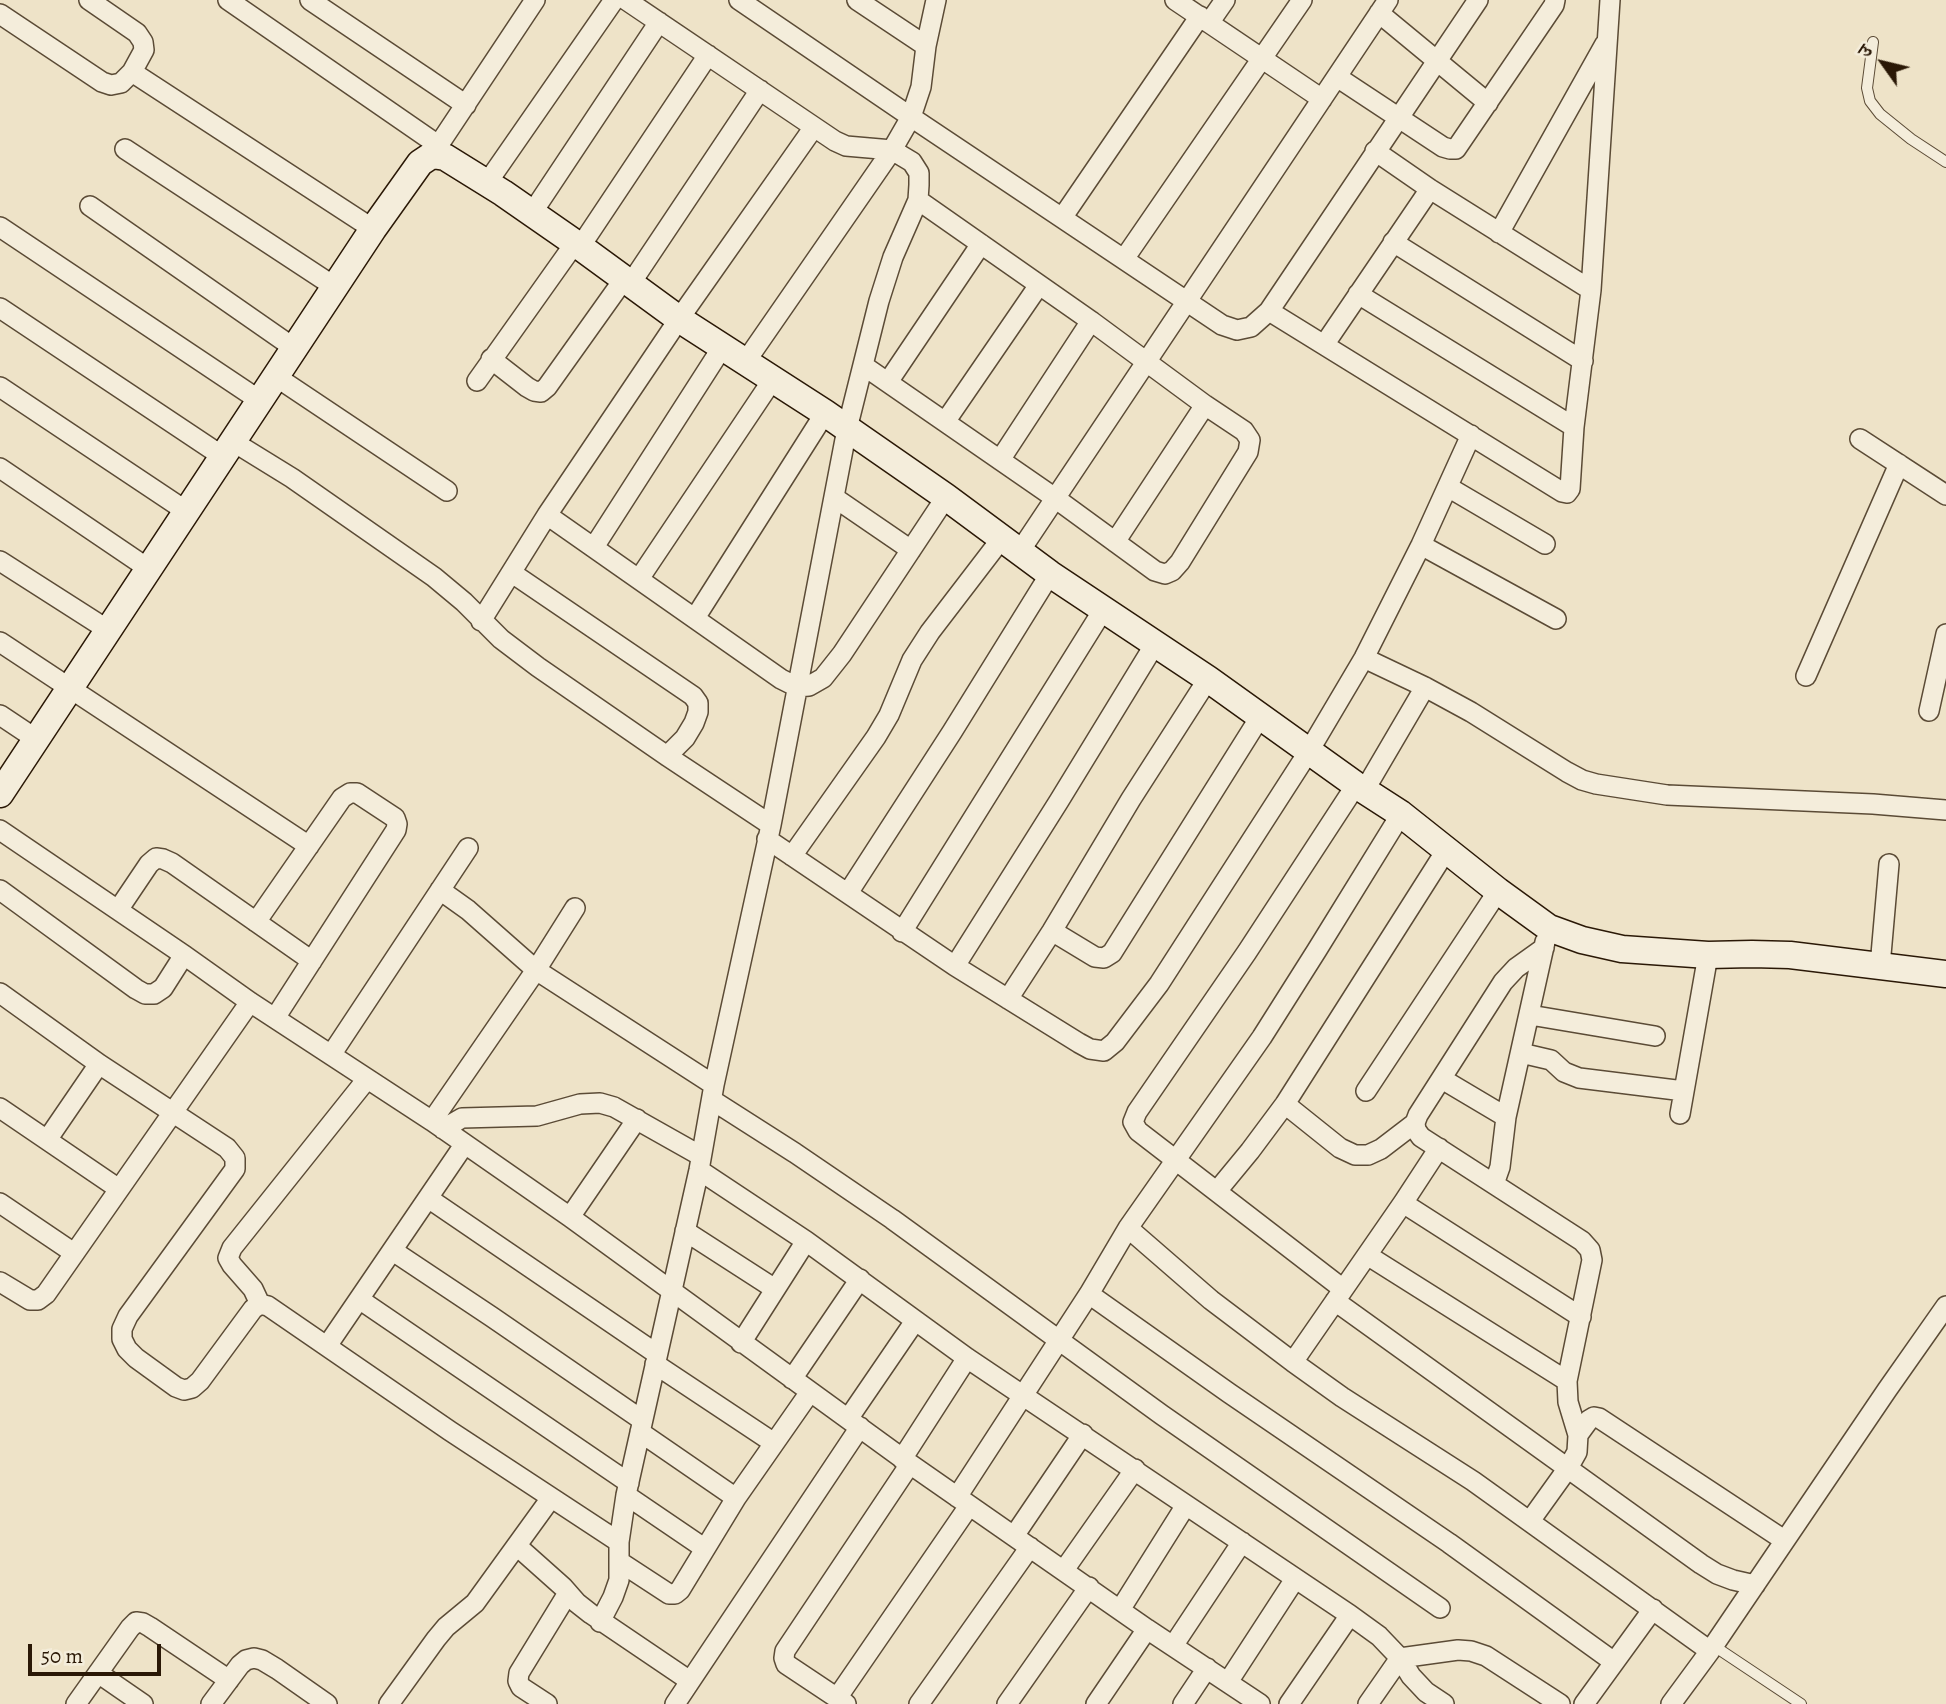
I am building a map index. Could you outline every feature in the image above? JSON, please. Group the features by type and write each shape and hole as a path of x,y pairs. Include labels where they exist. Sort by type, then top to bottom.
{"street":[{"path":"0,14 102,82 111,85 121,83 132,72 144,50 143,42 137,33 89,0"},
{"path":"228,0 445,157 532,213 679,319 746,361 946,497 1050,574 1208,679 1360,788 1401,814 1498,891 1546,938 1583,940 1622,949 1708,955 1790,955 1946,975"},
{"path":"310,0 466,105"},
{"path":"0,794 373,229 420,163 435,150 535,0"},
{"path":"487,183 614,0"},
{"path":"600,1622 619,1580 619,1542 627,1489 700,1163 769,832 847,429 879,301 893,257 918,200 919,173 912,162 892,150 846,146 835,141 626,0"},
{"path":"740,0 1222,325 1237,330 1251,327 1269,311 1478,0"},
{"path":"857,0 926,46"},
{"path":"746,361 892,150 911,117 921,87 936,0"},
{"path":"1175,0 1322,99"},
{"path":"1062,218 1205,19 1225,0"},
{"path":"1124,259 1302,0"},
{"path":"1337,77 1443,147 1456,149 1555,0"},
{"path":"1269,311 1567,493 1570,489 1574,427 1591,290 1610,0"},
{"path":"792,856 876,737 889,715 912,660 930,632 1055,498 1384,7 1437,60 1488,103"},
{"path":"532,213 659,22"},
{"path":"1499,233 1607,39"},
{"path":"477,381 577,245 708,55"},
{"path":"132,72 373,229"},
{"path":"491,359 534,391 541,392 547,387 627,281 760,90"},
{"path":"481,621 547,515 679,319 814,127"},
{"path":"125,149 335,287"},
{"path":"1375,151 1591,290"},
{"path":"1324,345 1430,188"},
{"path":"864,366 1155,571 1165,574 1180,562 1248,452 1250,440 1244,431 918,200"},
{"path":"90,206 294,348"},
{"path":"0,227 259,400"},
{"path":"1393,242 1583,361"},
{"path":"888,382 981,244"},
{"path":"945,422 1039,285"},
{"path":"1358,294 1574,427"},
{"path":"0,308 227,449 292,478 434,576 500,639 667,756 769,832 792,856 955,966 1090,1049 1104,1051 1115,1042 1159,984 1308,751 1364,658 1421,545 1471,435"},
{"path":"1000,460 1091,321"},
{"path":"594,547 723,346"},
{"path":"275,376 447,491"},
{"path":"639,579 773,379"},
{"path":"0,387 186,511"},
{"path":"1115,542 1205,405"},
{"path":"695,618 825,414"},
{"path":"1860,439 1946,495"},
{"path":"1806,676 1899,464"},
{"path":"0,468 149,569"},
{"path":"1448,487 1545,544"},
{"path":"547,515 781,679 797,687 809,686 823,678 842,654 946,497"},
{"path":"835,498 911,550"},
{"path":"1421,545 1556,619"},
{"path":"0,561 108,630"},
{"path":"512,573 693,696 698,704 694,723 685,738 667,756"},
{"path":"848,893 1050,574"},
{"path":"902,932 1103,610"},
{"path":"1929,711 1946,634"},
{"path":"0,642 309,846"},
{"path":"955,966 1155,644"},
{"path":"1364,658 1425,687 1471,712 1567,772 1596,784 1667,795 1946,810"},
{"path":"1008,999 1208,679"},
{"path":"1425,687 1360,788 1137,1112 1133,1122 1138,1131 1217,1191 1339,1295 1568,1468 1701,1564 1725,1577 1755,1585"},
{"path":"0,715 36,739"},
{"path":"1052,931 1095,957 1104,958 1112,953 1260,717"},
{"path":"256,922 342,798 350,793 358,793 395,818 396,831 275,1018"},
{"path":"967,1358 906,1462 785,1651 786,1664 842,1701 1128,1228 1262,1037 1401,814"},
{"path":"0,830 570,1217 906,1462 1260,1704"},
{"path":"331,1055 468,848"},
{"path":"1217,1191 1284,1104 1447,849"},
{"path":"118,910 149,864 156,858 163,859 312,961"},
{"path":"1881,966 1889,864"},
{"path":"0,890 145,994 155,994 163,988 184,955"},
{"path":"440,890 468,910 536,970 892,1219 1162,1415 1440,1608"},
{"path":"1366,1091 1498,891"},
{"path":"437,1125 575,908"},
{"path":"1494,1184 1500,1167 1506,1117 1546,938"},
{"path":"1530,1521 1577,1452 1578,1435 1568,1402 1567,1381 1592,1260 1590,1250 1583,1241 1421,1137 1415,1124 1418,1115 1503,982 1546,938"},
{"path":"1680,1114 1708,955"},
{"path":"0,993 99,1064 227,1148 235,1157 235,1168 128,1316 122,1329 122,1339 136,1358 176,1387 184,1390 192,1388 253,1309 260,1304 268,1306 551,1499 619,1542"},
{"path":"0,1282 30,1300 38,1300 46,1294 250,1002"},
{"path":"1530,1015 1655,1036"},
{"path":"1521,1054 1551,1060 1564,1072 1579,1078 1684,1091"},
{"path":"47,1140 99,1064"},
{"path":"260,1304 253,1289 228,1258 232,1248 367,1079"},
{"path":"1442,1079 1506,1117"},
{"path":"437,1125 463,1118 537,1116 580,1104 600,1103 637,1119 967,1358 1379,1636 1400,1658 1426,1698 1444,1704"},
{"path":"1284,1104 1340,1148 1355,1154 1368,1155 1381,1149 1415,1124"},
{"path":"0,1108 119,1189"},
{"path":"570,1217 637,1119"},
{"path":"327,1346 464,1145"},
{"path":"1293,1362 1439,1148"},
{"path":"428,1198 774,1443"},
{"path":"0,1203 74,1253"},
{"path":"1404,1203 1581,1317"},
{"path":"1128,1228 1211,1300 1293,1362 1474,1481 1712,1648"},
{"path":"685,1231 775,1289"},
{"path":"741,1343 806,1241"},
{"path":"393,1251 492,1317 736,1498"},
{"path":"1367,1255 1567,1381"},
{"path":"792,1379 860,1279"},
{"path":"1089,1294 1449,1543 1614,1662"},
{"path":"359,1299 627,1489 704,1548"},
{"path":"1671,1704 1946,1306"},
{"path":"675,1704 854,1423 915,1321"},
{"path":"620,1562 669,1594 680,1590 736,1498 810,1392"},
{"path":"1578,1435 1589,1420 1599,1418 1784,1540"},
{"path":"919,1704 1022,1541 1083,1434"},
{"path":"1064,1570 1135,1469"},
{"path":"389,1704 446,1627 475,1603 551,1499"},
{"path":"1120,1609 1186,1506"},
{"path":"1173,1646 1242,1542"},
{"path":"517,1546 600,1622 690,1681"},
{"path":"1228,1682 1295,1578"},
{"path":"1007,1704 1088,1587"},
{"path":"547,1704 521,1687 519,1674 568,1593"},
{"path":"1584,1704 1653,1609"},
{"path":"1289,1704 1350,1615"},
{"path":"76,1704 136,1622 143,1623 229,1680"},
{"path":"1096,1704 1147,1629"},
{"path":"1368,1704 1400,1658 1458,1650 1471,1651 1500,1663 1560,1704"},
{"path":"211,1704 240,1665 254,1658 277,1670 327,1704"},
{"path":"1183,1704 1207,1668"},
{"path":"98,1673 143,1704"}],"lane":[{"path":"1873,42 1867,88 1870,101 1880,114 1911,139 1946,162"},
{"path":"1712,1648 1801,1704"}]}
